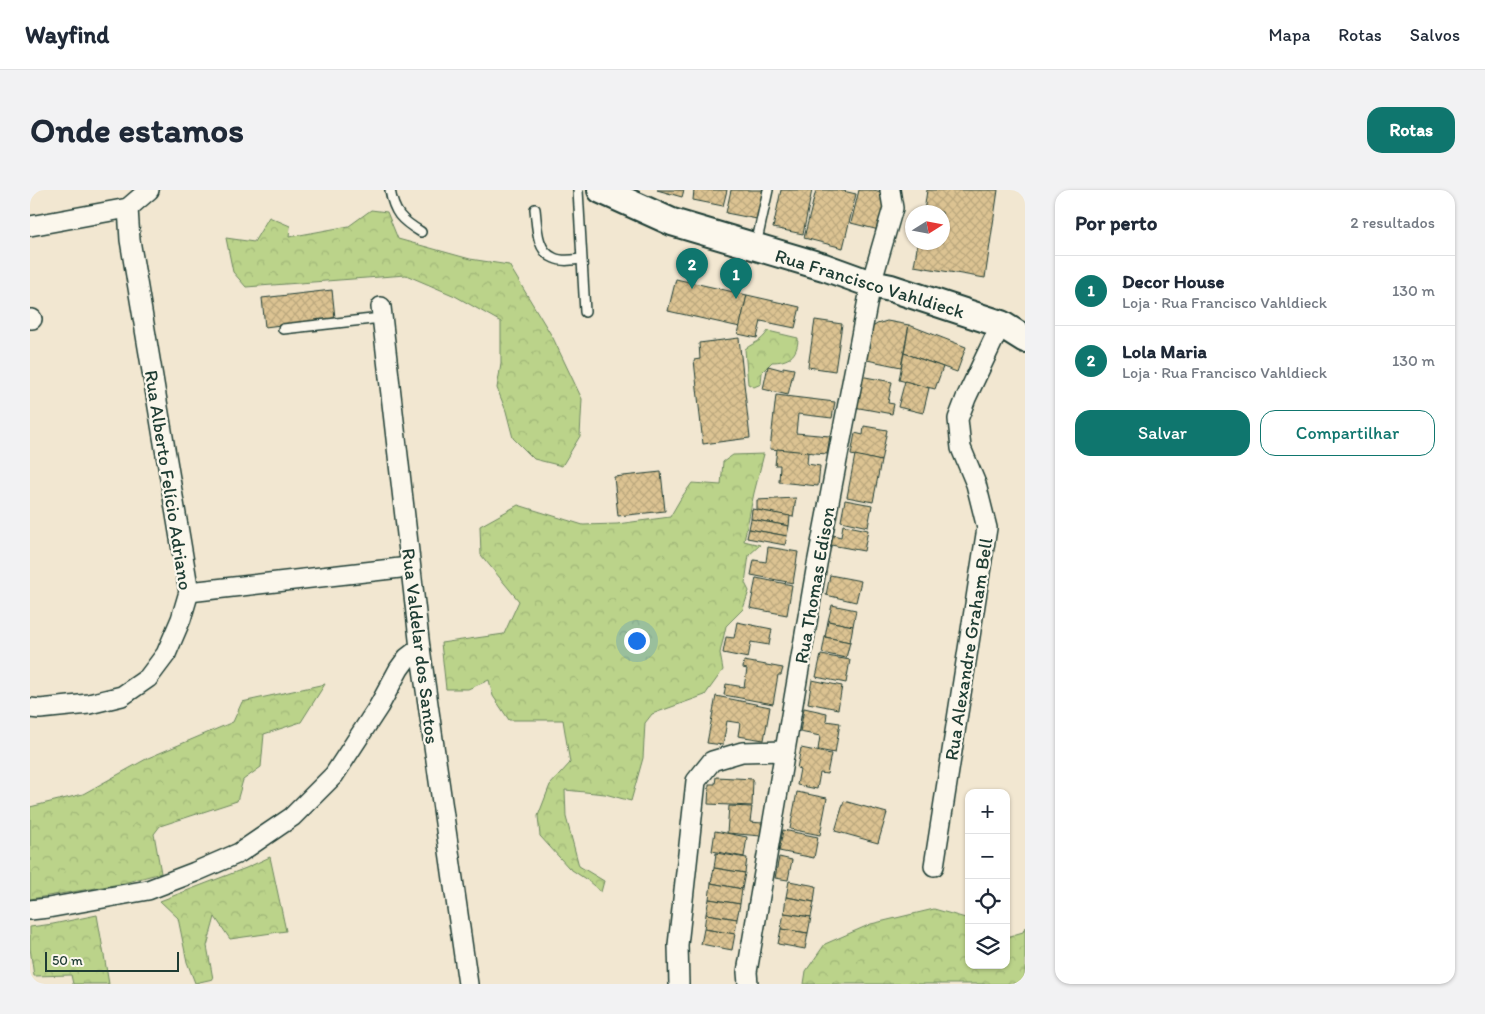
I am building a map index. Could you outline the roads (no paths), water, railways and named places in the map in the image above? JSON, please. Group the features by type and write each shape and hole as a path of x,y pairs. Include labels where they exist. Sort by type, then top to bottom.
{"main road":[{"name":"Rua Francisco Vahldieck","path":"601,190 672,222 824,267 871,284 891,288 1001,324 1025,339"}],"street":[{"path":"30,226 128,208 149,190"},
{"name":"Rua Thomas Edison","path":"748,984 747,972 819,555 871,284 893,208 890,190"},
{"name":"Rua Alberto Felício Adriano","path":"30,708 40,709 89,704 122,696 148,678 166,654 181,619 189,592 130,240 128,208"},
{"name":"Rua Valdelar dos Santos","path":"381,312 420,648 468,984"},
{"name":"Rua Alexandre Graham Bell","path":"934,866 987,528 976,484 961,448 958,419 1001,324"},
{"path":"189,592 410,567"},
{"path":"30,910 148,890 239,853 292,817 334,775 379,706 399,669 407,658 420,648"},
{"path":"679,984 678,945 696,781 712,761 742,752 784,751"}],"lane":[{"path":"390,190 396,210 401,218 421,232"},
{"path":"578,190 585,312"},
{"path":"756,247 768,190"},
{"path":"535,209 539,235 546,254 555,259 581,259"},
{"path":"283,329 381,312"}],"place":[{"name":"Lola Maria","path":"692,289"},
{"name":"Decor House","path":"736,299"}]}
